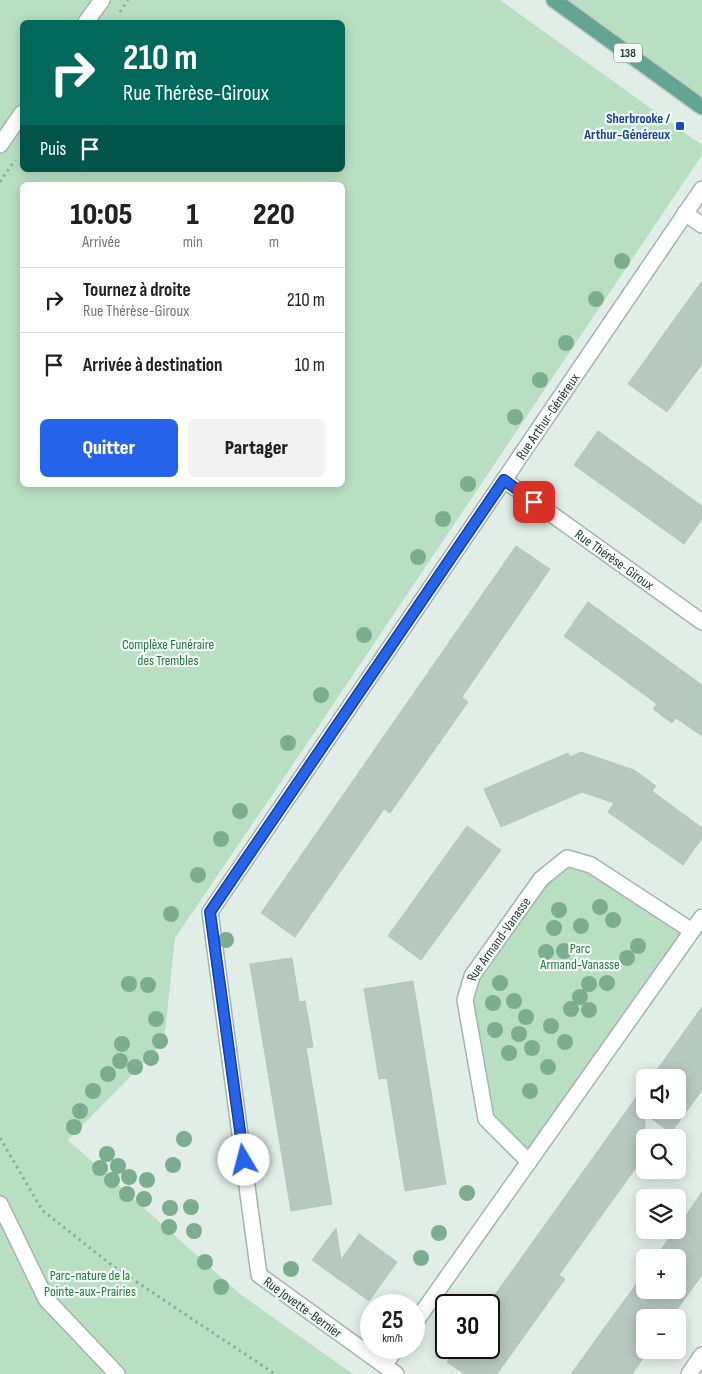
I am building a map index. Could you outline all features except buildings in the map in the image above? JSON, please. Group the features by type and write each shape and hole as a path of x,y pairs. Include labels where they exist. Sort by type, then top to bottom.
{"main road":[{"name":"138","path":"554,0 702,107"}],"street":[{"path":"87,20 102,0"},
{"path":"0,144 20,116"},
{"name":"Rue Arthur-Généreux","path":"259,1275 210,912 702,189"},
{"path":"685,213 702,225"},
{"name":"Rue Thérèse-Giroux","path":"504,480 702,622"},
{"name":"Rue Armand-Vanasse","path":"529,1162 486,1119 465,1000 472,976 540,879 568,858 591,865 692,931"},
{"path":"425,1309 702,917"},
{"path":"0,1204 46,1299 117,1374"},
{"name":"Rue Jovette-Bernier","path":"259,1275 390,1370"},
{"path":"688,1374 702,1355"}],"path":[{"path":"0,182 15,160"},
{"path":"0,1138 42,1210 114,1267 275,1374"}],"green space":[{"name":"Complèxe Funéraire des Trembles","path":"0,0 500,0 702,145 702,155 175,938 164,1042 68,1140 240,1294 353,1374 0,1374"},
{"path":"554,0 702,0 702,107"},
{"name":"Parc Armand-Vanasse","path":"567,858 692,931 529,1162 486,1119 465,1000 472,976"}],"place":[{"name":"Sherbrooke / Arthur-Généreux","path":"680,126"}],"route":[{"path":"244,1160 210,912 504,480 534,502"}],"park label":[{"name":"Parc-nature de la Pointe-aux-Prairies","path":"90,1284"}]}
